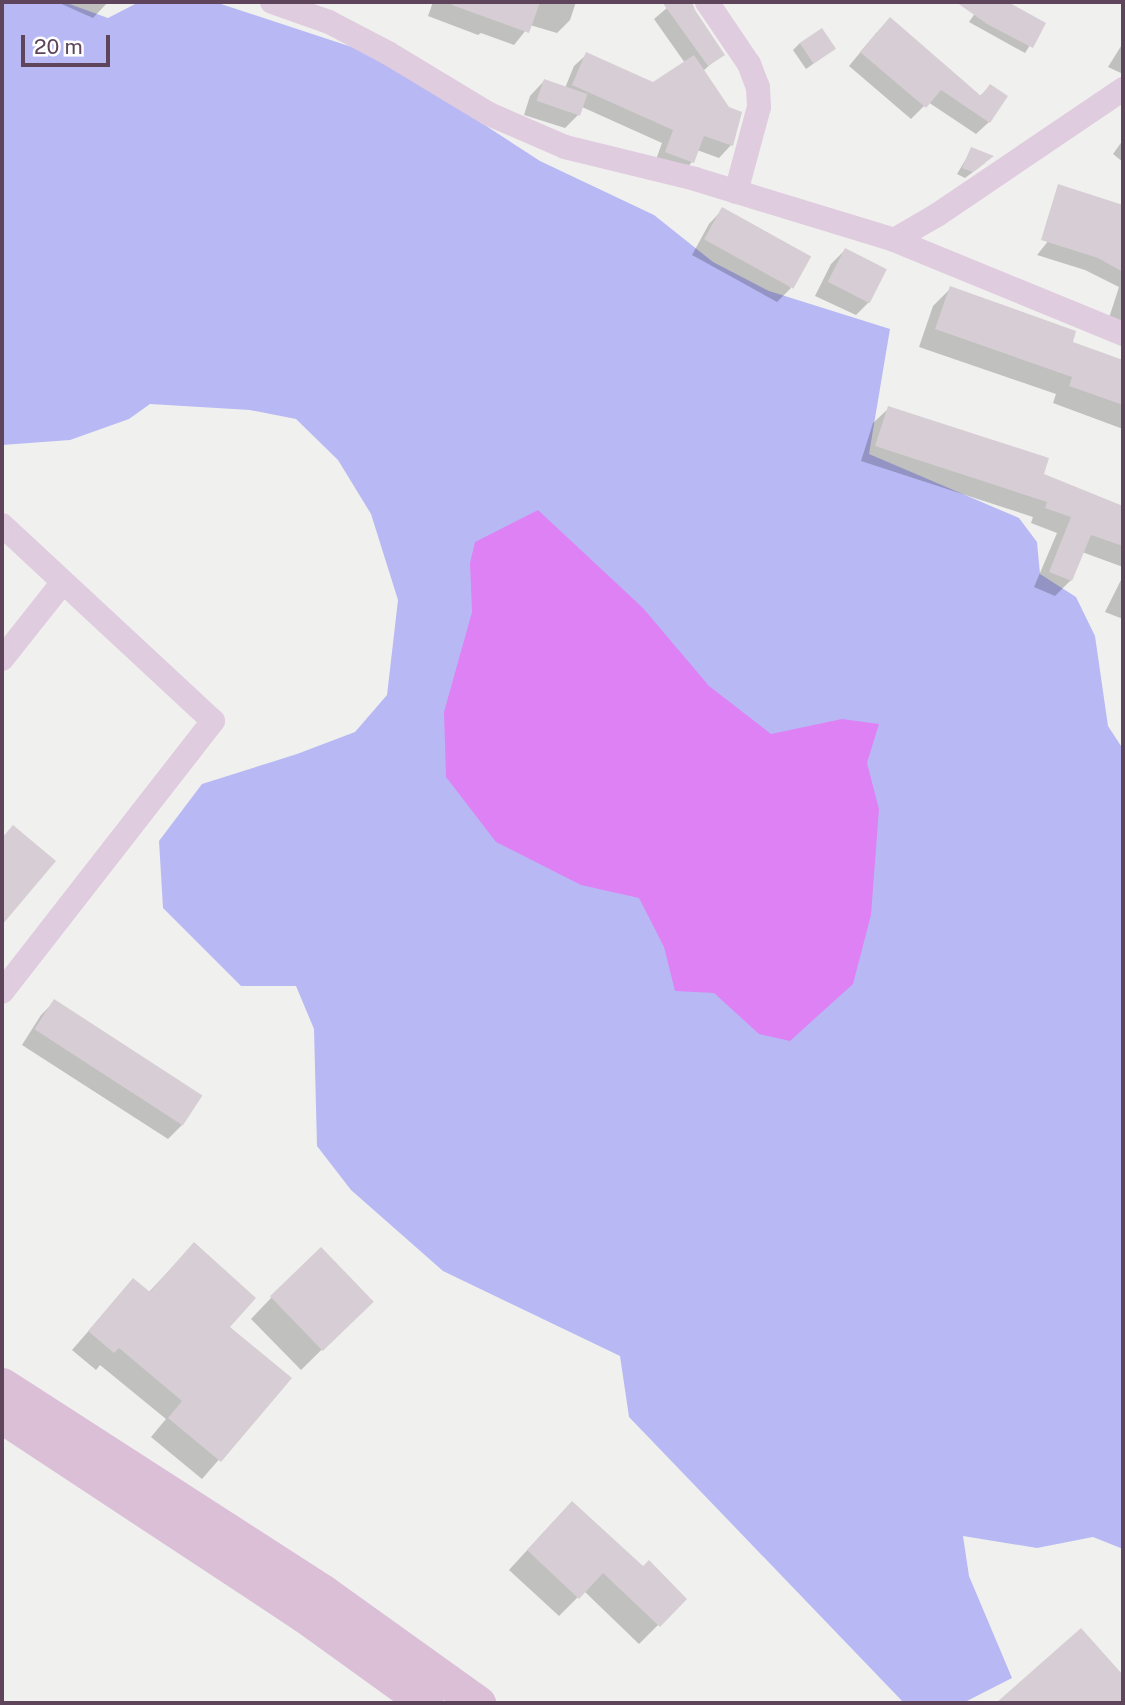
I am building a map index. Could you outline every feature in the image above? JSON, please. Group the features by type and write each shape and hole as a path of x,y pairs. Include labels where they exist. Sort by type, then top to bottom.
{"main road":[{"path":"2,1385 323,1592 478,1703"},
{"path":"2,1416 304,1615 426,1703"}],"street":[{"path":"272,2 329,22 388,53 489,114 565,147 736,192 894,240 1123,334"},
{"path":"707,2 749,64 758,87 759,107 736,192"},
{"path":"894,240 1123,89"},
{"path":"2,525 213,721 2,992"},
{"path":"2,659 63,582"}],"shaded area":[{"path":"2,2 64,2 108,18 139,2 215,2 379,56 540,161 654,215 713,262 769,291 890,329 869,454 1019,518 1037,542 1040,574 1076,597 1095,636 1108,726 1123,749 1123,1549 1093,1537 1037,1548 963,1536 969,1576 1012,1678 963,1703 904,1703 629,1417 620,1356 443,1271 351,1190 317,1146 314,1029 296,986 241,986 163,908 159,841 202,784 297,754 355,732 387,695 398,600 371,514 338,460 296,419 250,410 150,404 129,419 70,440 2,445"},
{"path":"538,510 643,608 709,686 771,734 842,719 879,724 867,763 879,809 871,915 853,984 790,1041 759,1034 714,993 675,991 664,947 639,898 581,885 496,842 446,777 444,712 472,612 470,563 475,542"}],"building":[{"path":"452,2 540,2 529,33 452,5"},
{"path":"662,2 692,2 725,55 708,66"},
{"path":"956,2 1008,2 1046,23 1033,48 987,24"},
{"path":"890,17 981,96 990,84 1008,96 990,123 941,90 926,108 860,52"},
{"path":"822,28 836,49 814,64 800,43"},
{"path":"586,52 653,82 694,55 729,107 742,112 733,146 704,136 694,163 665,152 673,130 572,85"},
{"path":"544,79 587,94 580,116 537,101"},
{"path":"971,147 994,156 973,172 962,168"},
{"path":"1058,184 1123,205 1123,272 1098,258 1041,240"},
{"path":"722,207 811,256 793,289 704,239"},
{"path":"845,248 887,269 870,303 828,282"},
{"path":"950,286 1076,331 1073,342 1123,360 1123,405 1069,386 1072,377 935,329"},
{"path":"888,406 1049,458 1044,474 1123,506 1123,546 1091,535 1072,581 1049,572 1071,517 1045,508 1047,502 875,446"},
{"path":"13,825 56,861 2,925 2,838"},
{"path":"54,999 202,1095 183,1126 34,1029"},
{"path":"194,1242 256,1298 230,1327 292,1378 221,1462 168,1418 182,1401 119,1348 114,1353 88,1331 133,1278 150,1292"},
{"path":"321,1247 374,1302 323,1351 270,1296"},
{"path":"572,1501 643,1566 649,1560 687,1599 660,1627 603,1573 579,1599 527,1550"},
{"path":"1081,1628 1123,1675 1123,1703 996,1703"}]}
